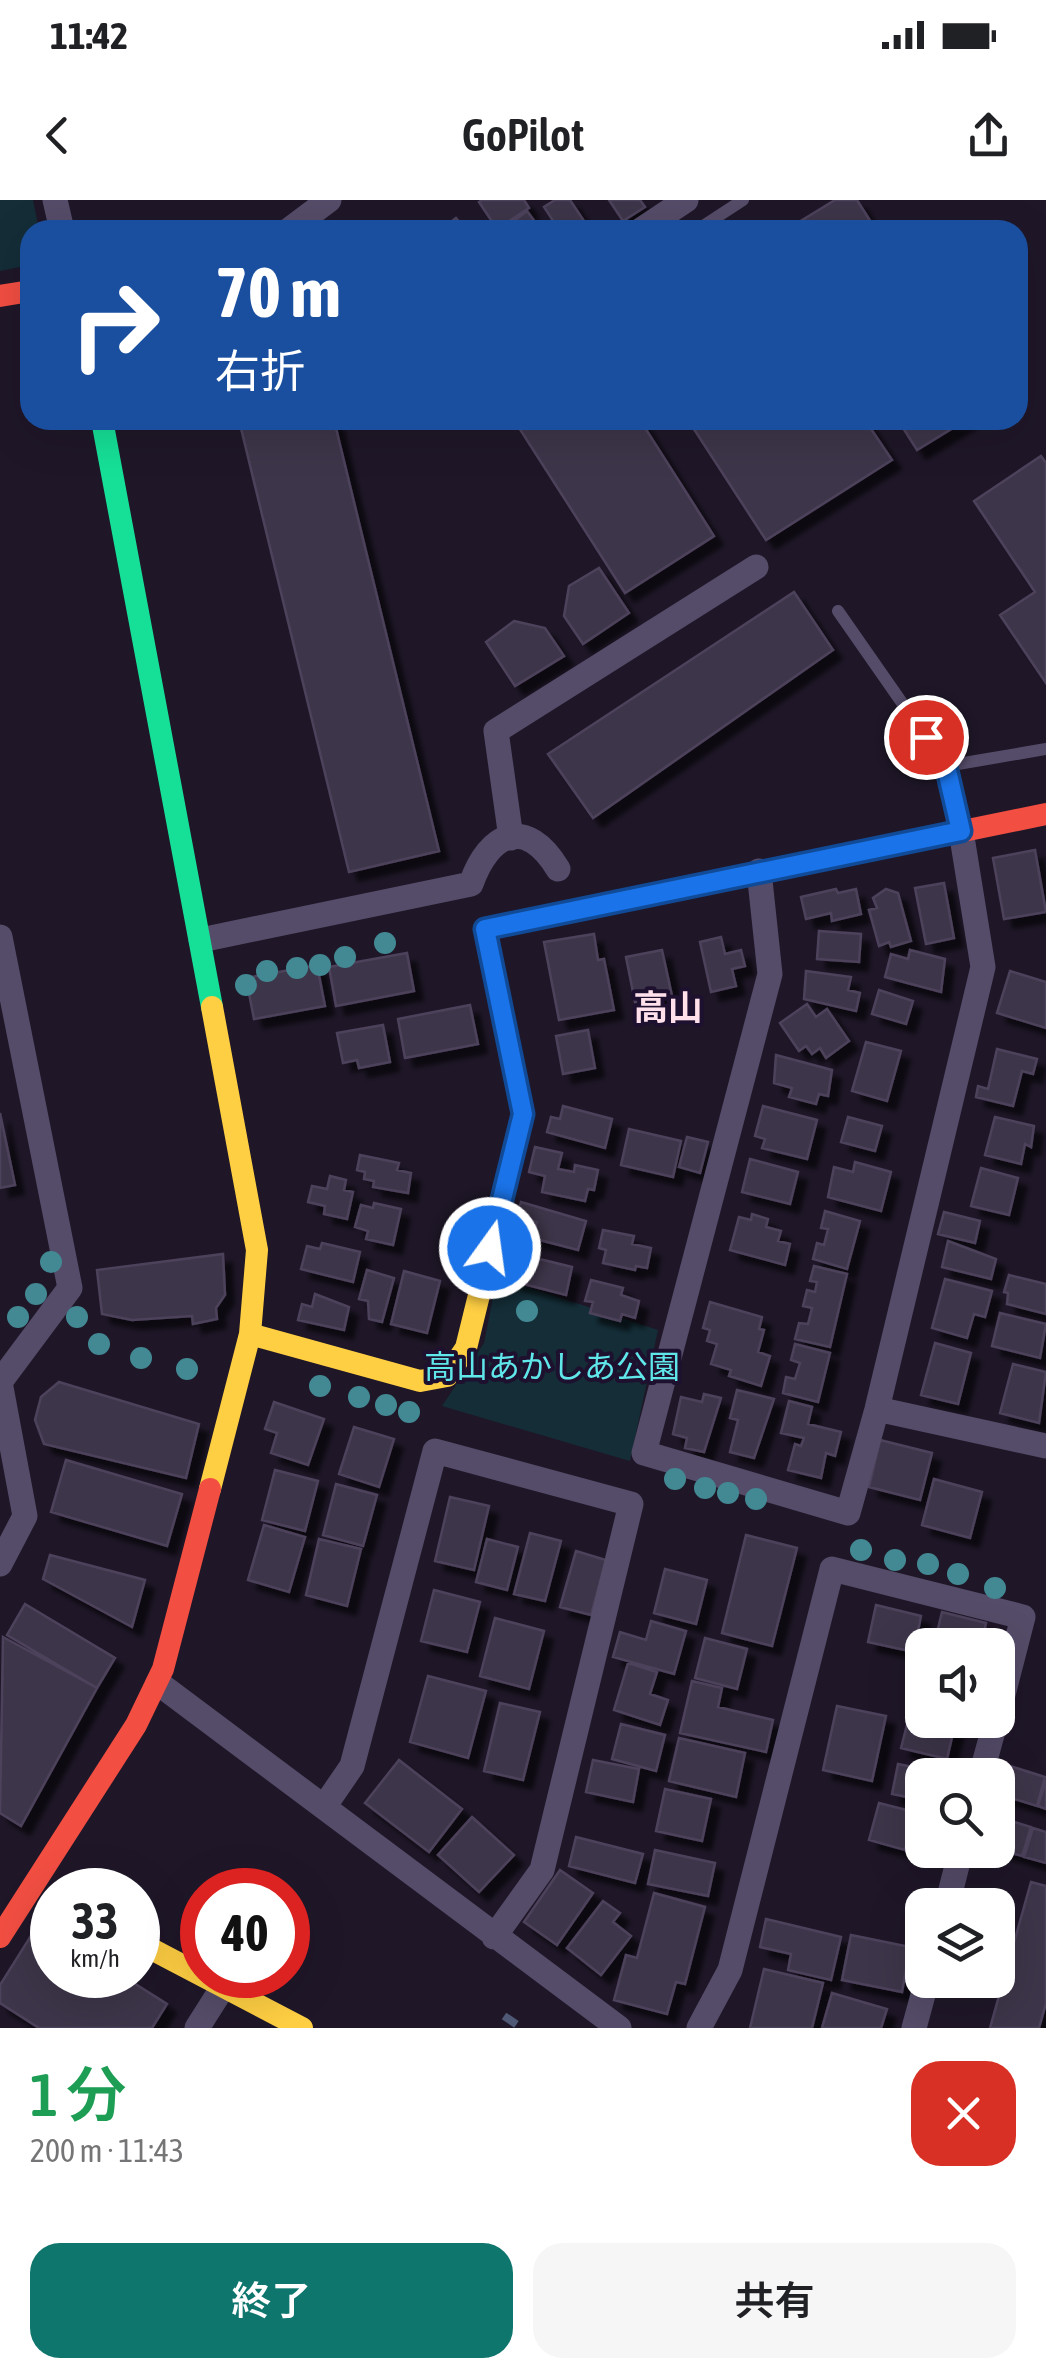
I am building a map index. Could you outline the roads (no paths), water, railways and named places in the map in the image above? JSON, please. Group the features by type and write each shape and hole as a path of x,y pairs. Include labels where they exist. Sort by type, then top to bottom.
{"street":[{"path":"302,220 328,200"},
{"path":"656,220 686,200"},
{"path":"55,1868 158,1682 250,1334 257,1250 104,430"},
{"path":"510,838 496,731 756,568"},
{"path":"250,1334 420,1381 448,1376 466,1348 523,1114 485,929 1046,814"},
{"path":"760,872 770,974 644,1453 848,1513 877,1409 983,968 961,831"},
{"path":"200,940 471,884 480,859 510,838 531,837 543,844 558,869"},
{"path":"0,937 70,1288 0,1382 25,1516 0,1564"},
{"path":"877,1409 1046,1446"},
{"path":"326,1804 352,1766 435,1451 631,1504 542,1870 494,1937"},
{"path":"700,2028 730,1970 832,1568 1023,1617 1015,1648"},
{"path":"158,1682 326,1804 494,1937 618,2028"},
{"path":"0,1937 30,1904"},
{"path":"197,2028 217,1998"},
{"path":"245,1998 302,2028"},
{"path":"914,2028 922,1998"}],"lane":[{"path":"712,220 743,200"},
{"path":"838,611 946,766 961,831"},
{"path":"946,766 1046,749"}],"railway":[{"path":"504,2016 522,2028"}],"district":[{"name":"高山","path":"668,1008"}],"park label":[{"name":"高山あかしあ公園","path":"552,1367"}]}
